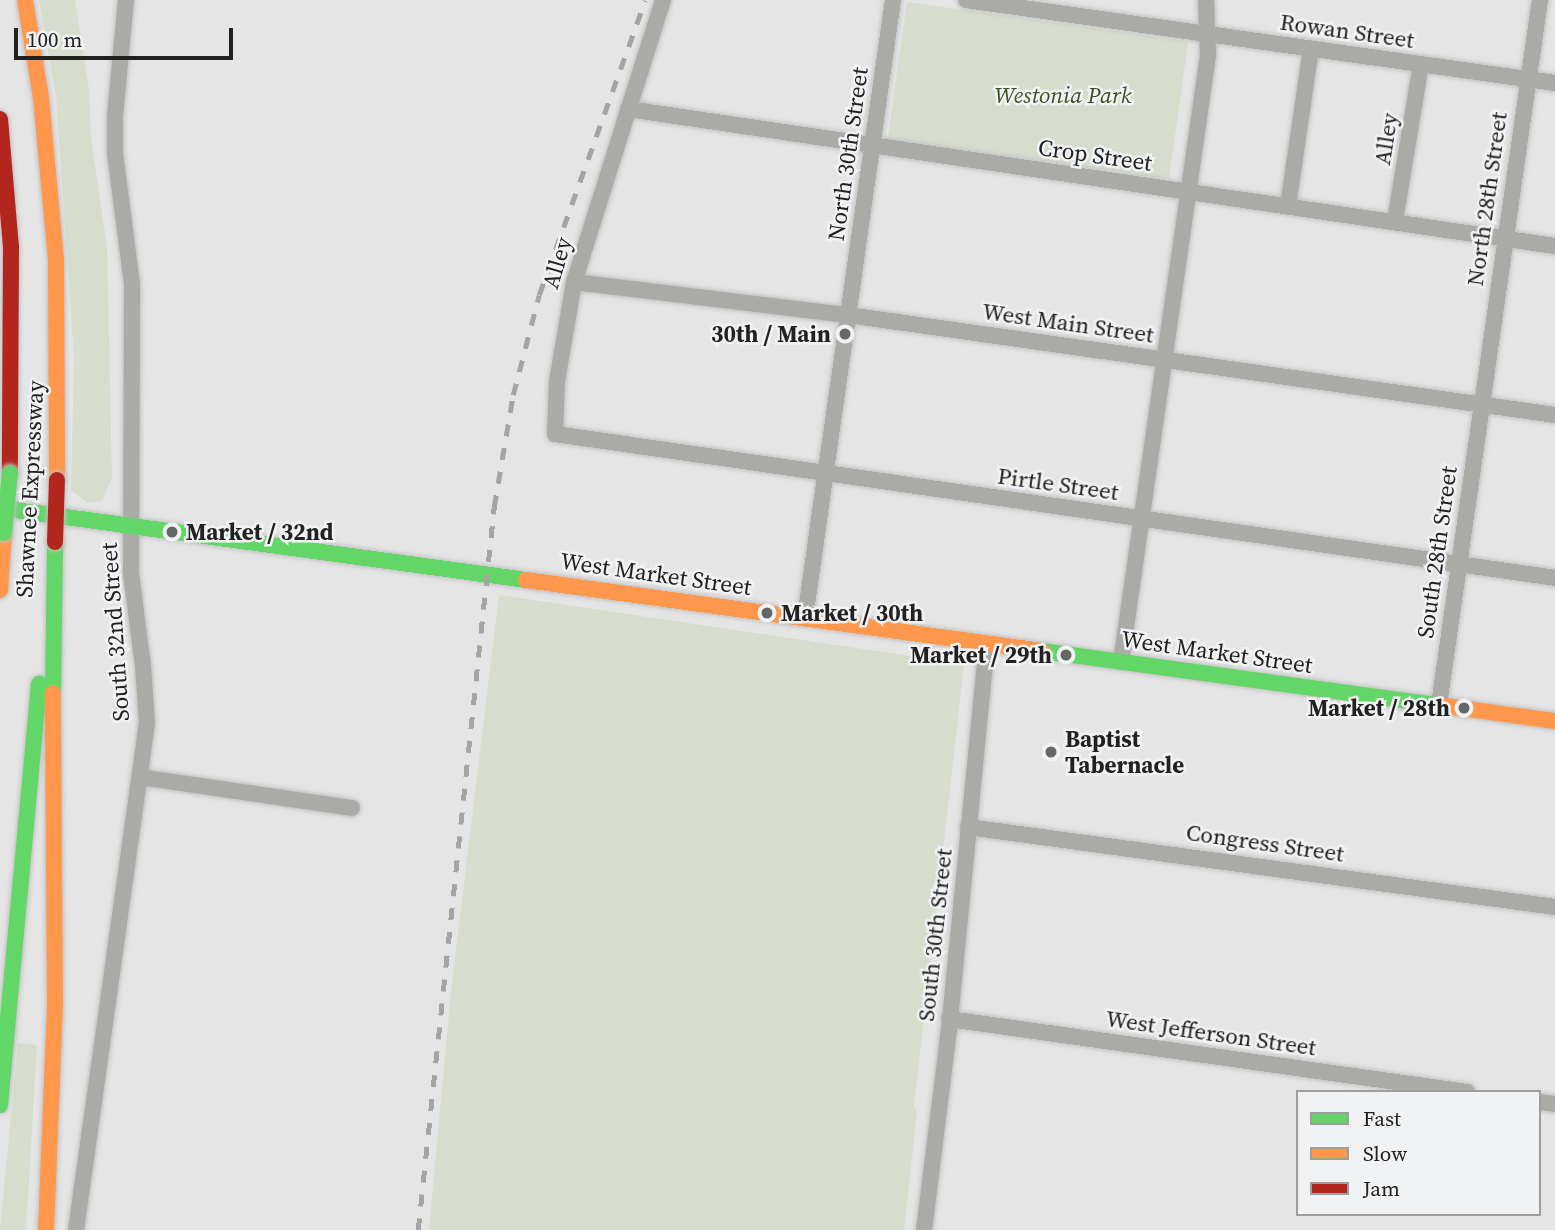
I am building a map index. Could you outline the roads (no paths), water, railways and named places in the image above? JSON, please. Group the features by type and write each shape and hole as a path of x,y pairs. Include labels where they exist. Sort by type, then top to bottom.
{"main road":[{"name":"Shawnee Expressway","path":"0,1105 33,735 55,542 57,480 59,337 55,246 41,98 25,0"},
{"name":"Shawnee Expressway","path":"0,119 11,247 10,473 0,590"},
{"name":"West Market Street","path":"0,508 1555,721"},
{"path":"46,1230 55,1004 52,785 55,542"}],"street":[{"name":"South 32nd Street","path":"76,1230 147,723 131,573 131,284 115,153 115,116 126,0"},
{"name":"Alley","path":"555,434 557,381 574,282 663,0"},
{"name":"North 30th Street","path":"848,315 893,0"},
{"name":"Rowan Street","path":"966,0 1555,83"},
{"path":"1121,662 1208,55 1206,0"},
{"name":"North 28th Street","path":"1481,405 1540,0"},
{"path":"1288,206 1311,49"},
{"name":"Alley","path":"1395,221 1421,64"},
{"name":"Crop Street","path":"628,109 1555,246"},
{"name":"West Main Street","path":"574,282 848,315 1555,415"},
{"path":"805,618 848,315"},
{"name":"South 28th Street","path":"1439,705 1481,405"},
{"name":"Pirtle Street","path":"555,434 1555,578"},
{"name":"South 30th Street","path":"924,1230 949,1019 987,644"},
{"path":"140,777 352,808"},
{"name":"Congress Street","path":"968,827 1555,907"},
{"name":"West Jefferson Street","path":"949,1019 1452,1090"}],"railway":[{"path":"418,1230 494,507 513,395 539,295 645,0"}],"place":[{"name":"30th / Main","path":"845,334"},
{"name":"Market / 32nd","path":"172,532"},
{"name":"Market / 30th","path":"767,613"},
{"name":"Market / 29th","path":"1066,655"},
{"name":"Market / 28th","path":"1464,708"},
{"name":"Baptist Tabernacle","path":"1051,752"}],"park label":[{"name":"Westonia Park","path":"1063,95"}]}
